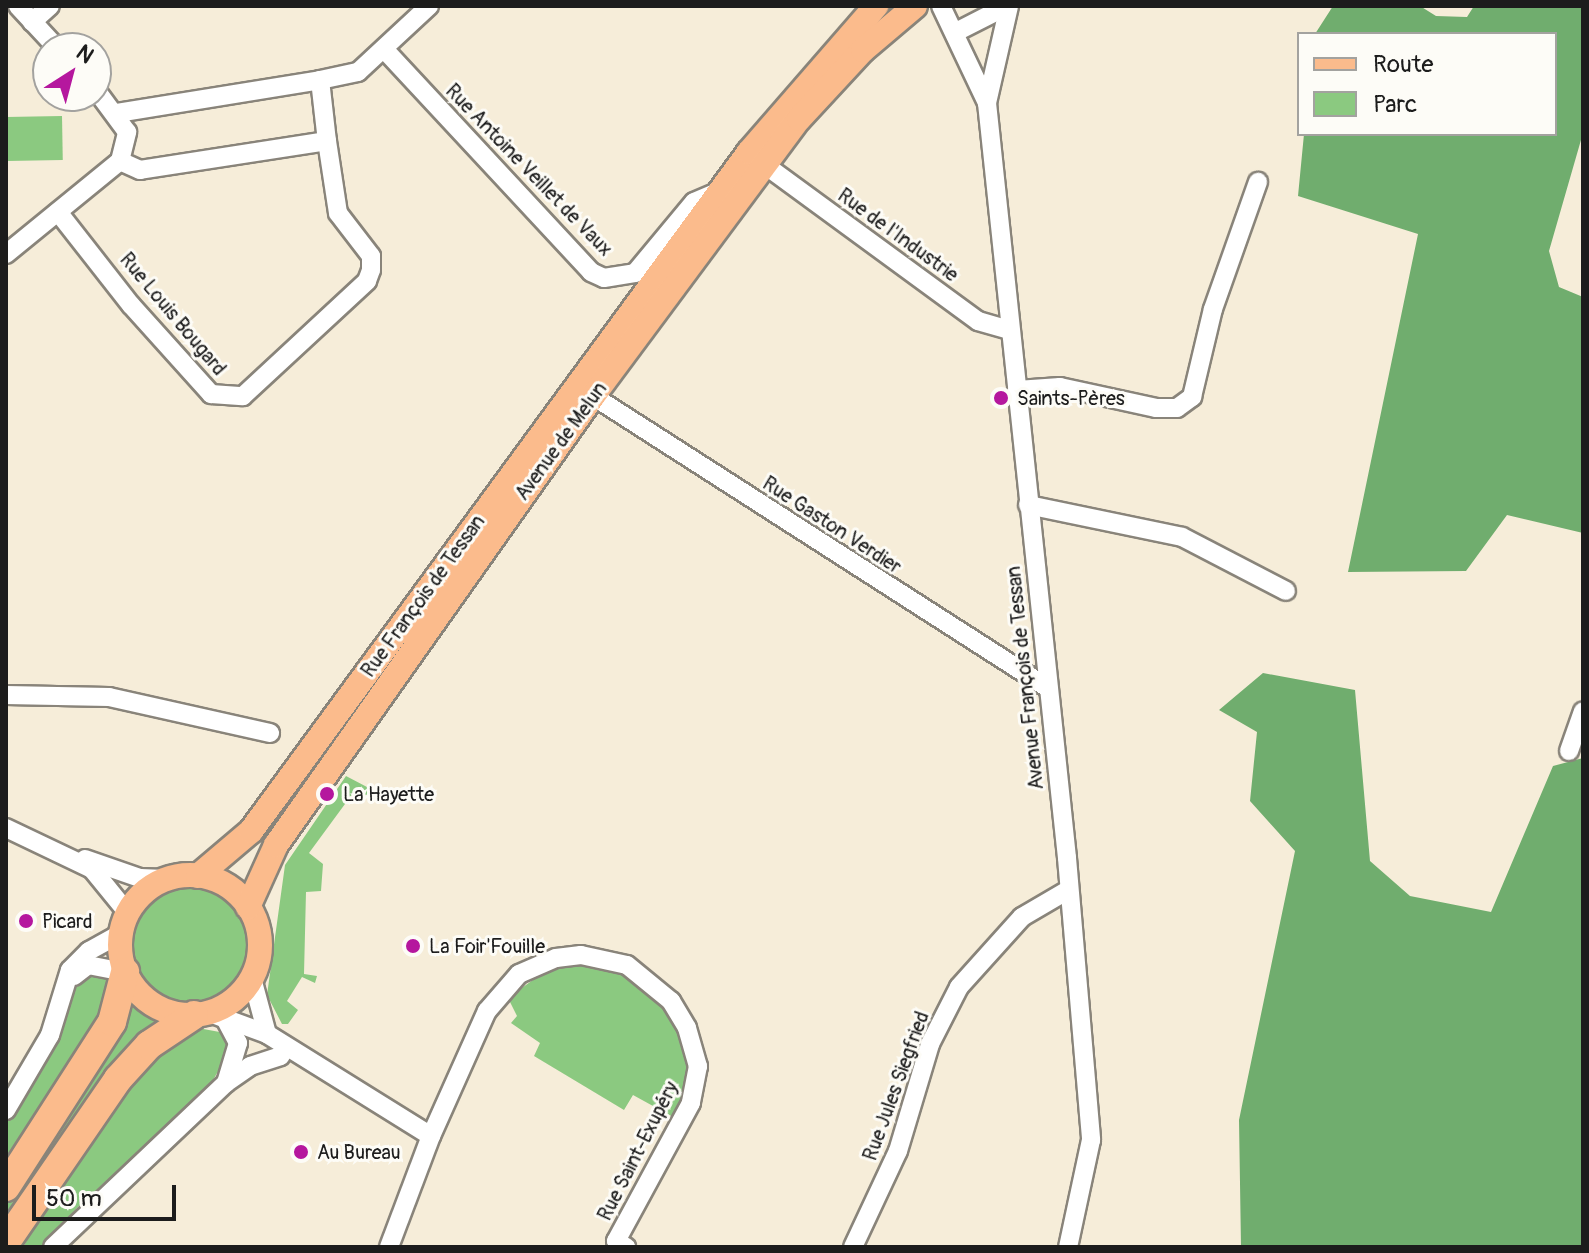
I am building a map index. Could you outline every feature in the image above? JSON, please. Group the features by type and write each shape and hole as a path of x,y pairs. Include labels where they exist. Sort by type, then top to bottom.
{"highway":[{"path":"6,1187 112,1022 125,972"},
{"path":"6,1242 118,1079 149,1045 210,1017"}],"main road":[{"name":"Rue François de Tessan","path":"198,876 251,831 720,191 783,108 876,6"},
{"name":"Avenue de Melun","path":"248,907 276,845 593,396 765,165 832,82 915,6"},
{"path":"198,876 218,881 248,907 260,942 252,978 234,1000 210,1017 150,1003 125,972 124,923 150,887 165,879 198,876"}],"street":[{"path":"18,6 42,32"},
{"path":"32,22 50,6"},
{"path":"117,113 358,72 429,6"},
{"path":"941,6 956,32 987,103"},
{"path":"956,32 1008,6"},
{"path":"987,103 1008,6"},
{"name":"Rue Antoine Veillet de Vaux","path":"384,49 591,272 604,278 635,273 694,202 720,191"},
{"name":"Rue Louis Bougard","path":"58,212 131,305 211,394 243,396 367,281 371,270 371,256 338,213 320,80"},
{"name":"Avenue François de Tessan","path":"987,103 1091,1140 1068,1247"},
{"path":"6,254 120,161 127,132 112,108"},
{"path":"120,161 140,170 327,141"},
{"name":"Rue de l'Industrie","path":"765,165 978,321 1010,330"},
{"path":"1017,390 1060,387 1156,408 1177,408 1192,397 1213,309 1258,182"},
{"name":"Rue Gaston Verdier","path":"593,396 1048,688"},
{"path":"1028,505 1182,537 1286,591"},
{"path":"6,695 109,697 270,733"},
{"path":"1569,751 1583,711"},
{"path":"6,828 74,857 140,878 165,879"},
{"path":"6,1110 50,1035 78,960 124,923 103,877 74,857"},
{"name":"Rue Jules Siegfried","path":"853,1247 898,1151 930,1044 959,987 1022,917 1068,890"},
{"name":"Rue Saint-Exupéry","path":"389,1247 431,1136 487,1011 519,974 556,958 581,955 627,965 671,1001 687,1028 698,1066 691,1103 618,1245"},
{"path":"68,981 88,965 125,972"},
{"path":"250,1066 267,1034 252,978"},
{"path":"210,1017 267,1034 431,1136"},
{"path":"210,1017 238,1043 226,1083"},
{"path":"53,1247 226,1083 250,1066 280,1056 287,1047"}],"green space":[{"path":"1333,6 1420,6 1436,16 1467,17 1474,6 1583,6 1583,133 1549,251 1559,287 1583,297 1583,533 1507,515 1466,571 1348,572 1418,234 1298,196 1304,136 1557,136 1557,32 1316,32"},
{"path":"62,116 63,160 7,161 6,117"},
{"path":"1263,673 1355,690 1370,861 1410,896 1491,912 1553,766 1583,758 1583,1247 1241,1247 1239,1120 1295,851 1250,801 1257,732 1219,710"},
{"path":"346,776 367,787 371,798 356,789 309,853 323,864 321,891 306,892 304,974 317,976 315,983 302,977 287,1001 298,1010 288,1024 282,1024 267,995 285,865"},
{"path":"191,887 213,891 232,904 245,923 249,945 245,967 232,986 213,999 191,1003 169,999 150,986 137,967 133,945 137,923 150,904 169,891"},
{"path":"573,963 628,975 672,1017 690,1065 684,1097 673,1117 633,1095 624,1110 534,1056 540,1043 511,1023 517,1016 508,998 548,969"},
{"path":"96,973 111,982 108,1004 6,1157 6,1123 47,1057 75,988"},
{"path":"132,1005 158,1023 86,1103 6,1220 6,1204"},
{"path":"198,1028 225,1033 231,1049 209,1087 77,1208 42,1247 23,1247 100,1118 152,1057"}],"place":[{"name":"Saints-Pères","path":"1001,398"},
{"name":"La Hayette","path":"327,794"},
{"name":"Picard","path":"26,921"},
{"name":"La Foir'Fouille","path":"413,946"},
{"name":"Au Bureau","path":"301,1152"}]}
